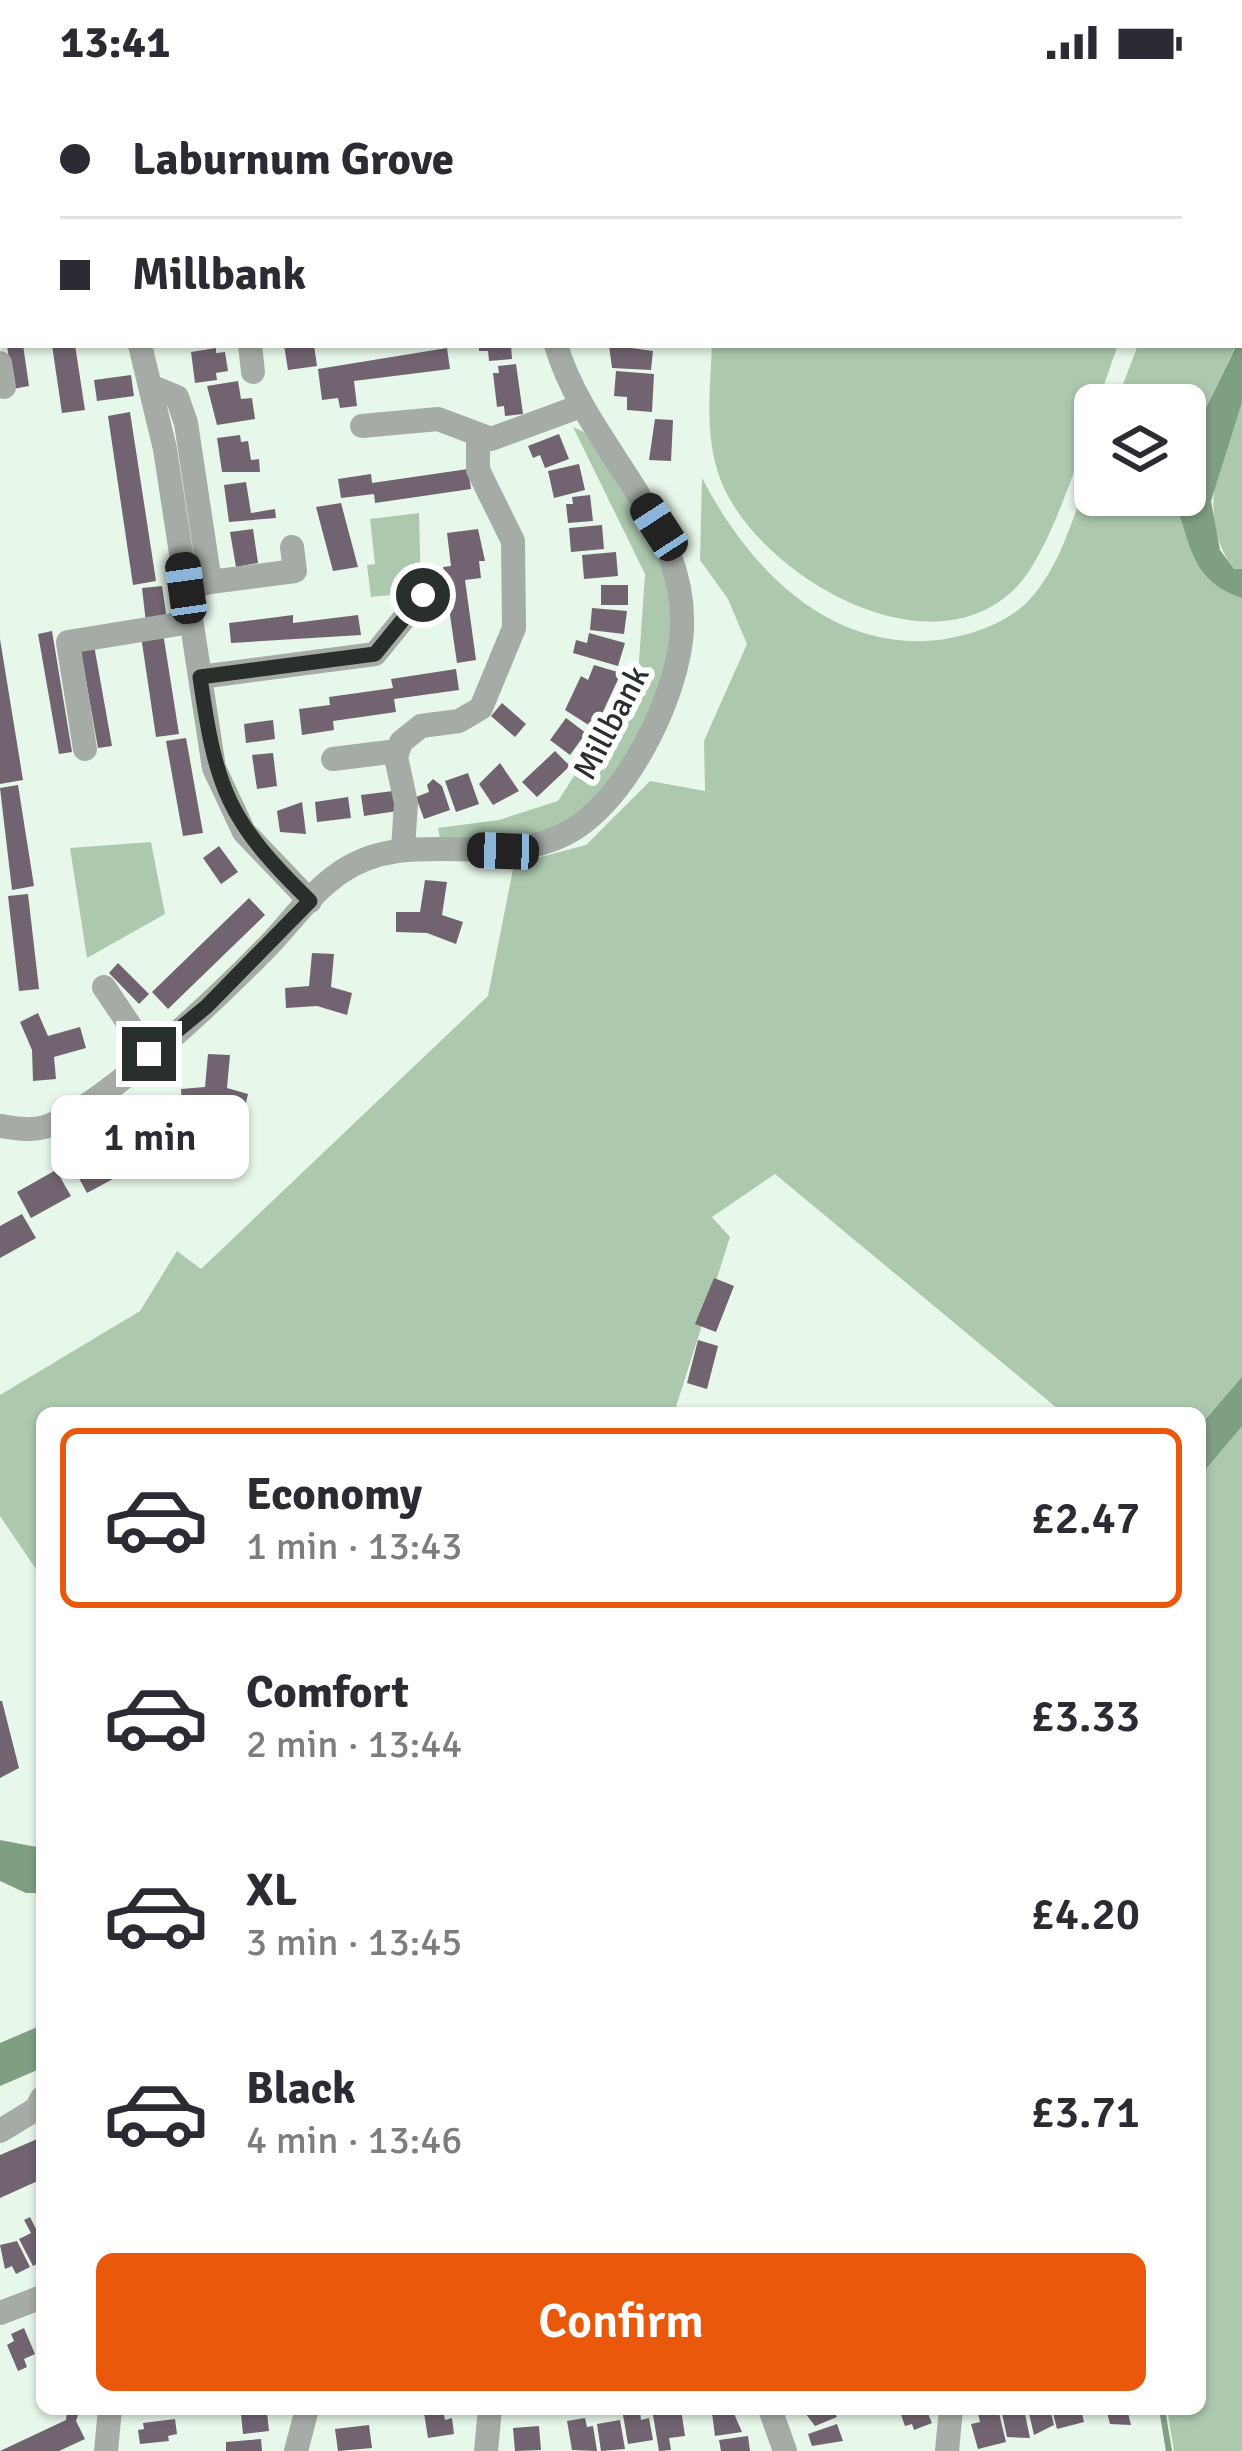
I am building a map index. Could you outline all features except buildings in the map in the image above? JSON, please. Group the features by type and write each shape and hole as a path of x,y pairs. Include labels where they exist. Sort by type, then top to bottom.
{"street":[{"path":"141,348 198,585 191,622 212,756 229,806 267,860 310,901"},
{"path":"250,348 254,372"},
{"name":"Millbank","path":"0,1126 31,1130 60,1121 207,1006 346,868 403,849 514,852 568,833 618,788 670,687 682,624 674,557 581,406 557,348"},
{"path":"362,426 438,419 478,436 503,436 581,406"},
{"path":"333,759 397,751 413,730 459,721 481,708 514,628 513,542 478,470 478,436"},
{"path":"198,585 296,571 292,547"},
{"path":"200,677 375,654 423,595"},
{"path":"85,749 68,642 191,622"},
{"path":"397,751 406,803 403,849"},
{"path":"104,987 149,1054"},
{"path":"0,2131 36,2109"},
{"path":"0,2313 36,2299"},
{"path":"106,2451 109,2415"},
{"path":"296,2451 305,2415"},
{"path":"486,2451 489,2415"},
{"path":"772,2415 785,2451"},
{"path":"947,2451 950,2415"}],"shaded area":[{"path":"712,348 1117,348 1104,384 1074,384 1074,471 1035,561 1021,582 986,610 944,621 899,618 854,604 810,581 772,551 741,517 721,481 712,448"},
{"path":"1137,348 1235,348 1206,408 1206,384 1123,384"},
{"path":"1235,348 1242,348 1242,402 1211,501 1220,550 1234,569 1242,569 1242,598 1204,574 1180,516 1206,516 1206,408"},
{"path":"1242,402 1242,569 1234,569 1216,529 1215,486 1225,443"},
{"path":"573,427 584,432 621,486 663,563 672,613 661,682 648,717 612,782 567,826 522,841 441,844 438,828 499,820 558,801 638,676 645,574"},
{"path":"702,478 743,543 768,572 828,618 862,632 899,640 939,640 972,633 1014,613 1048,574 1074,516 1185,516 1242,578 1242,2451 1174,2451 1168,2415 1206,2415 1206,1407 1056,1407 775,1174 712,1217 730,1237 676,1407 36,1407 36,1569 0,1516 0,1395 140,1311 177,1251 201,1269 488,996 514,864 586,845 650,781 705,791 704,741 747,644 728,599 700,560"},
{"path":"419,513 421,592 371,597 367,565 375,564 370,519"},
{"path":"151,842 165,914 87,958 70,848"},
{"path":"1242,1377 1242,1426 1206,1469 1206,1419"},
{"path":"0,1840 36,1847 36,1893 0,1881"},
{"path":"36,2028 36,2071 0,2086 0,2043"}],"waterway":[{"path":"1163,2415 1169,2451"}],"route":[{"path":"149,1054 207,1006 310,901 267,860 229,806 214,768 200,677 375,654 423,595"}]}
